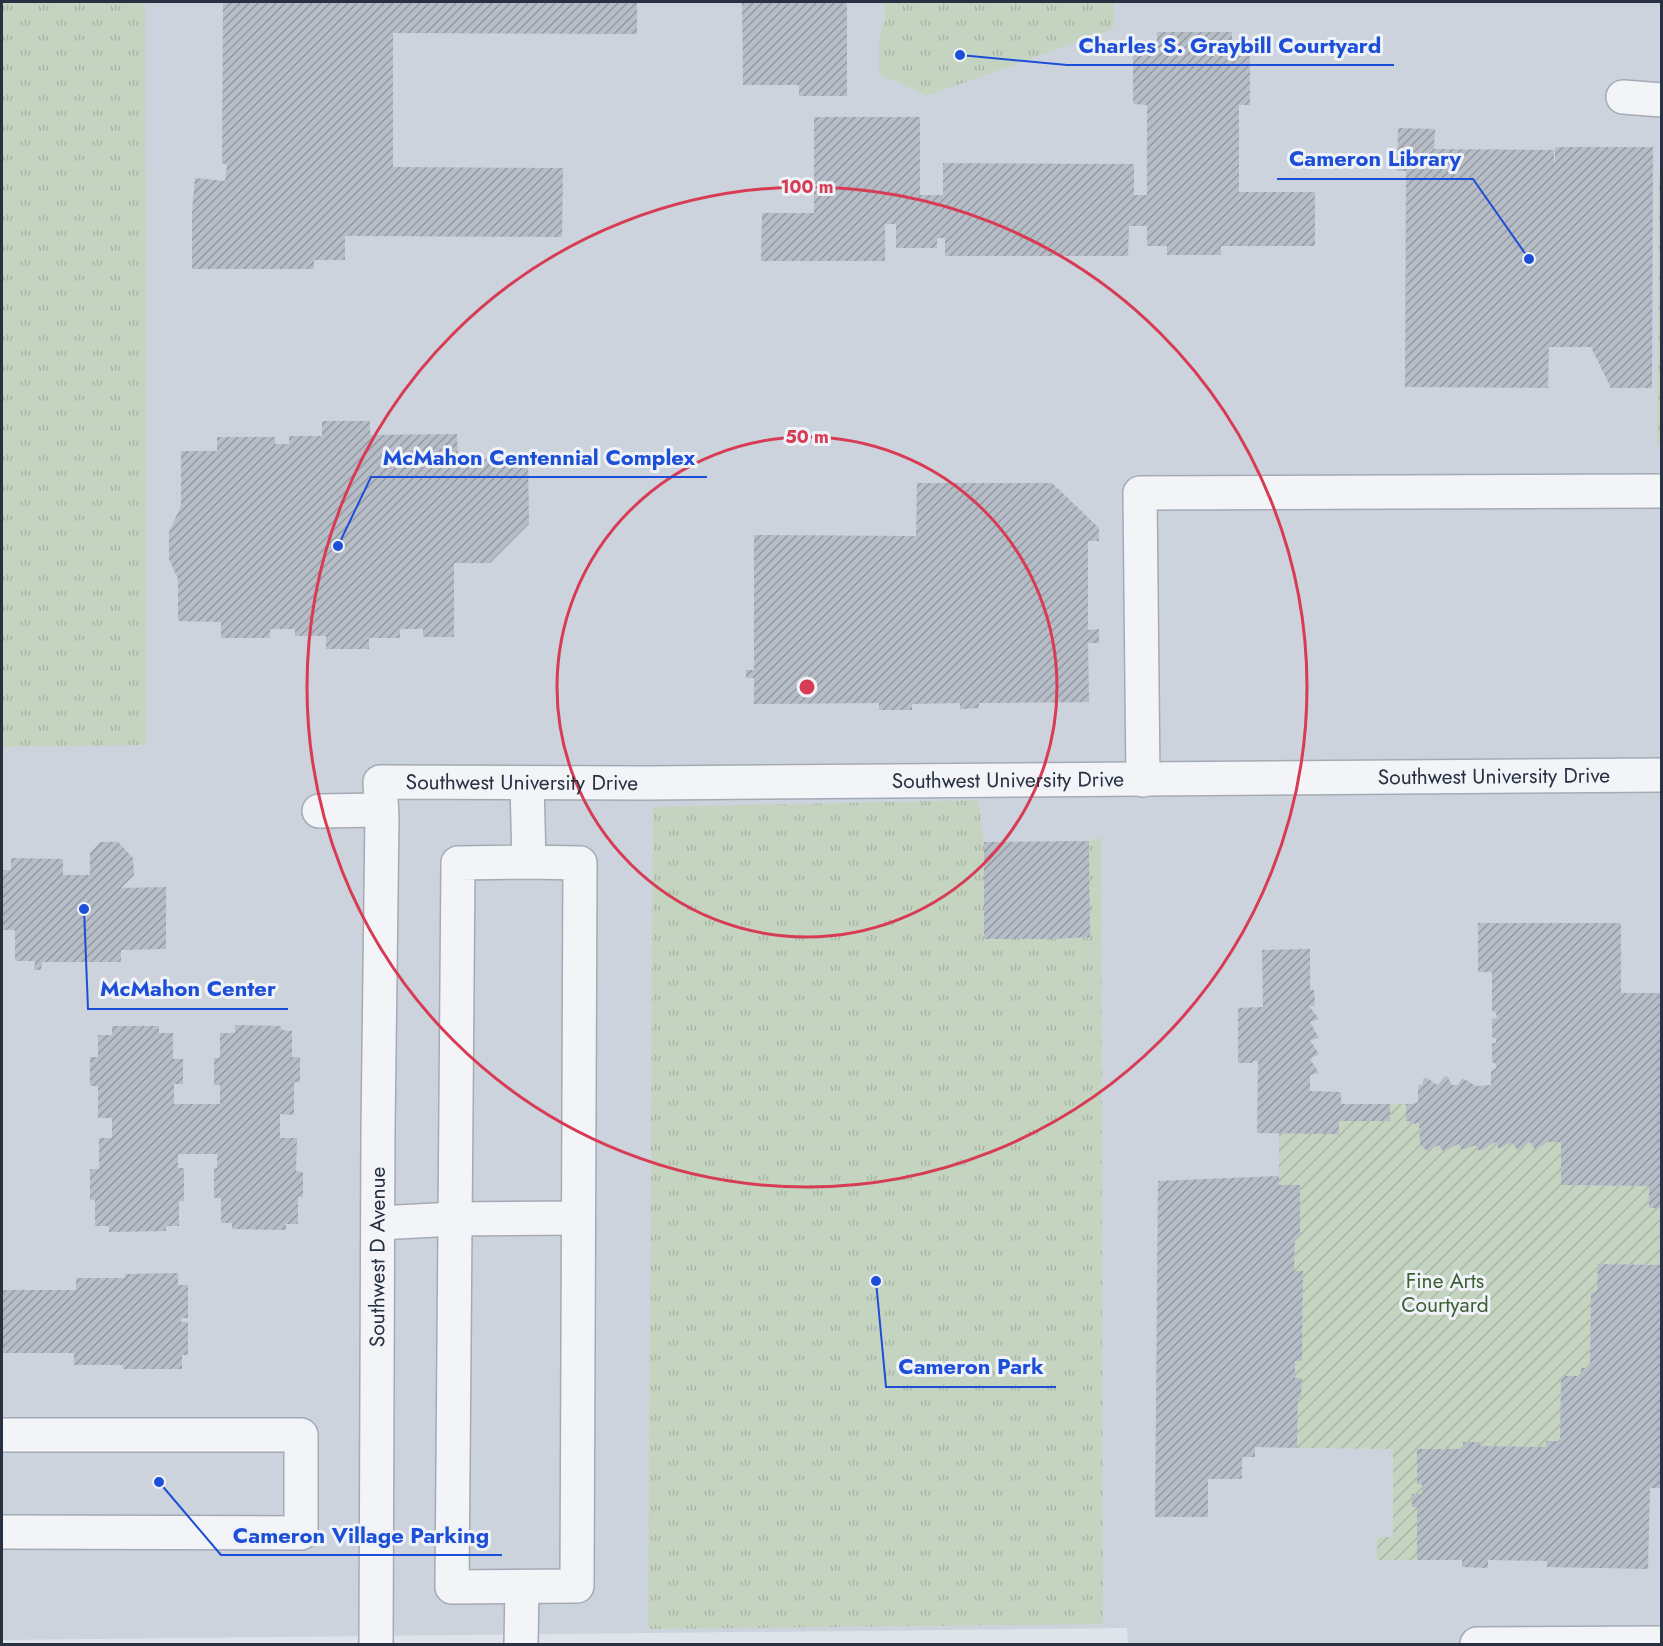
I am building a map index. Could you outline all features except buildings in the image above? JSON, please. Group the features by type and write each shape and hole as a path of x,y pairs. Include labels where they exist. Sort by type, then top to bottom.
{"street":[{"path":"1623,97 1662,100"},
{"path":"1143,780 1140,493 1662,491"},
{"name":"Southwest University Drive","path":"380,810 380,782 1143,780 1662,775"},
{"path":"527,783 528,862"},
{"path":"320,811 380,810"},
{"name":"Southwest D Avenue","path":"376,1644 382,817 380,810"},
{"path":"528,862 580,863 577,1586 452,1587 458,863 528,862"},
{"path":"378,1222 578,1218"},
{"path":"2,1435 301,1435 301,1533 2,1532"},
{"path":"521,1644 522,1587"},
{"path":"1477,1644 1662,1642"}],"shaded area":[{"path":"2,2 1661,2 1661,1644 1128,1644 1127,1628 2,1640"}],"green space":[{"path":"2,2 145,2 146,745 2,747"},
{"path":"885,2 1114,2 1113,29 927,96 879,74 879,36 885,20"},
{"path":"1659,171 1662,171 1661,445 1657,445"},
{"path":"978,800 984,842 984,939 1090,937 1089,841 1101,837 1103,1624 648,1629 653,807"},
{"name":"Fine Arts Courtyard","path":"1390,1104 1406,1104 1406,1120 1410,1121 1410,1124 1419,1123 1420,1144 1427,1151 1439,1145 1443,1150 1447,1150 1458,1144 1462,1150 1476,1145 1478,1150 1495,1142 1499,1149 1509,1143 1513,1144 1517,1150 1530,1142 1536,1149 1548,1142 1561,1142 1561,1185 1649,1186 1649,1208 1661,1208 1661,1265 1598,1264 1597,1291 1591,1293 1590,1368 1582,1368 1581,1376 1561,1376 1560,1441 1546,1441 1546,1447 1480,1446 1480,1442 1463,1442 1463,1449 1417,1449 1417,1484 1422,1484 1422,1494 1412,1494 1412,1507 1417,1507 1417,1560 1377,1560 1377,1537 1393,1537 1393,1449 1297,1448 1298,1398 1301,1397 1302,1379 1295,1378 1295,1361 1302,1361 1303,1271 1294,1271 1295,1237 1300,1237 1279,1185 1279,1133 1339,1121 1390,1121"}],"place":[{"name":"Charles S. Graybill Courtyard","path":"960,55"},
{"name":"Cameron Library","path":"1529,259"},
{"name":"McMahon Centennial Complex","path":"338,546"},
{"name":"McMahon Center","path":"84,909"},
{"name":"Cameron Park","path":"876,1281"},
{"name":"Cameron Village Parking","path":"159,1482"}]}
